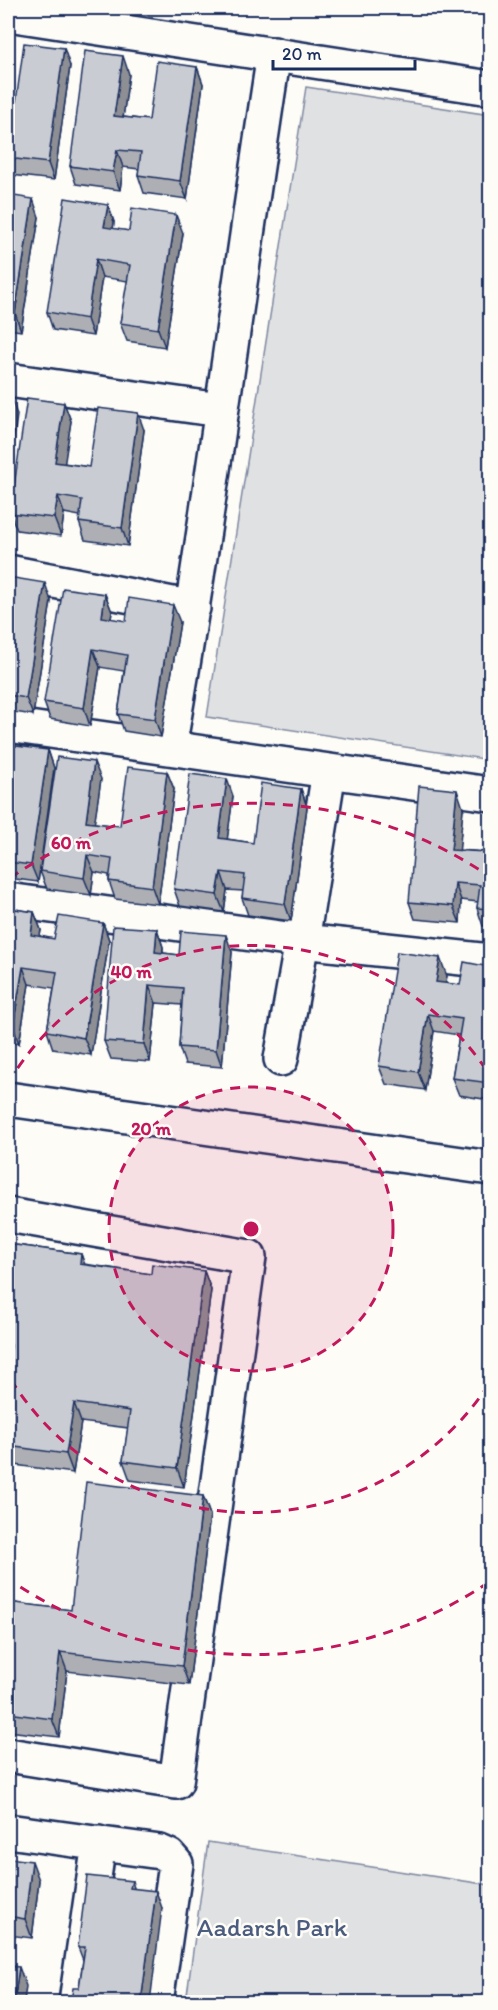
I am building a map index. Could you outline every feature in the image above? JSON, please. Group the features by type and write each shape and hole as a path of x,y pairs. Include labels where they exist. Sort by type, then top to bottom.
{"street":[{"path":"8,14 490,88"},
{"path":"170,748 193,608 220,410 274,54"},
{"path":"8,380 220,410"},
{"path":"8,572 193,608"},
{"path":"8,725 490,794"},
{"path":"281,1059 328,771"},
{"path":"8,900 302,941 490,961"},
{"path":"8,1099 490,1167"},
{"path":"8,1215 249,1257 176,1782 8,1755"},
{"path":"8,1831 160,1852 169,1856 176,1864 156,2002"},
{"path":"76,2002 99,1843"}],"green space":[{"path":"306,87 490,115 490,760 207,717"},
{"name":"Aadarsh Park","path":"208,1842 490,1885 490,2002 186,2002"}],"building":[{"path":"24,43 64,48 48,163 8,158 8,101 16,102"},
{"path":"85,51 123,56 114,116 149,120 157,61 197,67 180,181 138,175 141,152 117,150 113,172 70,166"},
{"path":"8,195 33,199 15,313 8,312"},
{"path":"65,198 108,205 104,227 129,231 132,208 176,215 158,329 120,323 130,265 96,259 87,319 47,312"},
{"path":"8,397 11,397 8,420"},
{"path":"27,398 64,403 55,462 89,467 98,408 138,413 122,528 79,522 82,500 58,496 54,518 10,513"},
{"path":"8,577 45,583 26,698 8,695"},
{"path":"63,588 105,594 102,617 126,621 129,598 173,605 155,719 118,714 127,655 93,649 84,708 44,702"},
{"path":"8,745 48,750 31,865 8,862"},
{"path":"57,757 94,762 86,822 120,826 128,767 167,772 152,887 109,881 112,859 87,855 84,878 40,871"},
{"path":"190,774 227,779 219,838 253,843 261,783 301,789 285,904 242,898 245,875 221,872 217,895 174,889"},
{"path":"419,786 457,790 451,850 486,852 490,799 490,909 477,908 480,885 455,883 453,906 409,902"},
{"path":"8,908 34,912 31,935 54,939 59,916 103,923 84,1038 47,1031 57,972 23,967 13,1026 8,1025"},
{"path":"113,926 157,929 155,952 179,955 181,931 226,935 216,1050 179,1047 183,988 149,985 144,1044 104,1041"},
{"path":"397,952 440,958 436,982 460,985 464,962 490,967 490,1083 452,1078 462,1019 428,1014 418,1072 379,1066"},
{"path":"8,1244 81,1254 80,1264 151,1274 152,1264 204,1271 177,1468 123,1461 130,1411 74,1403 66,1454 8,1446 8,1367 11,1345 8,1344"},
{"path":"86,1482 203,1496 182,1666 60,1652 52,1719 8,1713 8,1602 71,1610"},
{"path":"8,1858 32,1861 25,1919 8,1916"},
{"path":"87,1876 132,1881 130,1888 156,1891 141,2002 71,2002 73,1988 79,1988 85,1947 78,1947"},
{"path":"8,1966 19,1967 14,2002 8,2002"}]}
